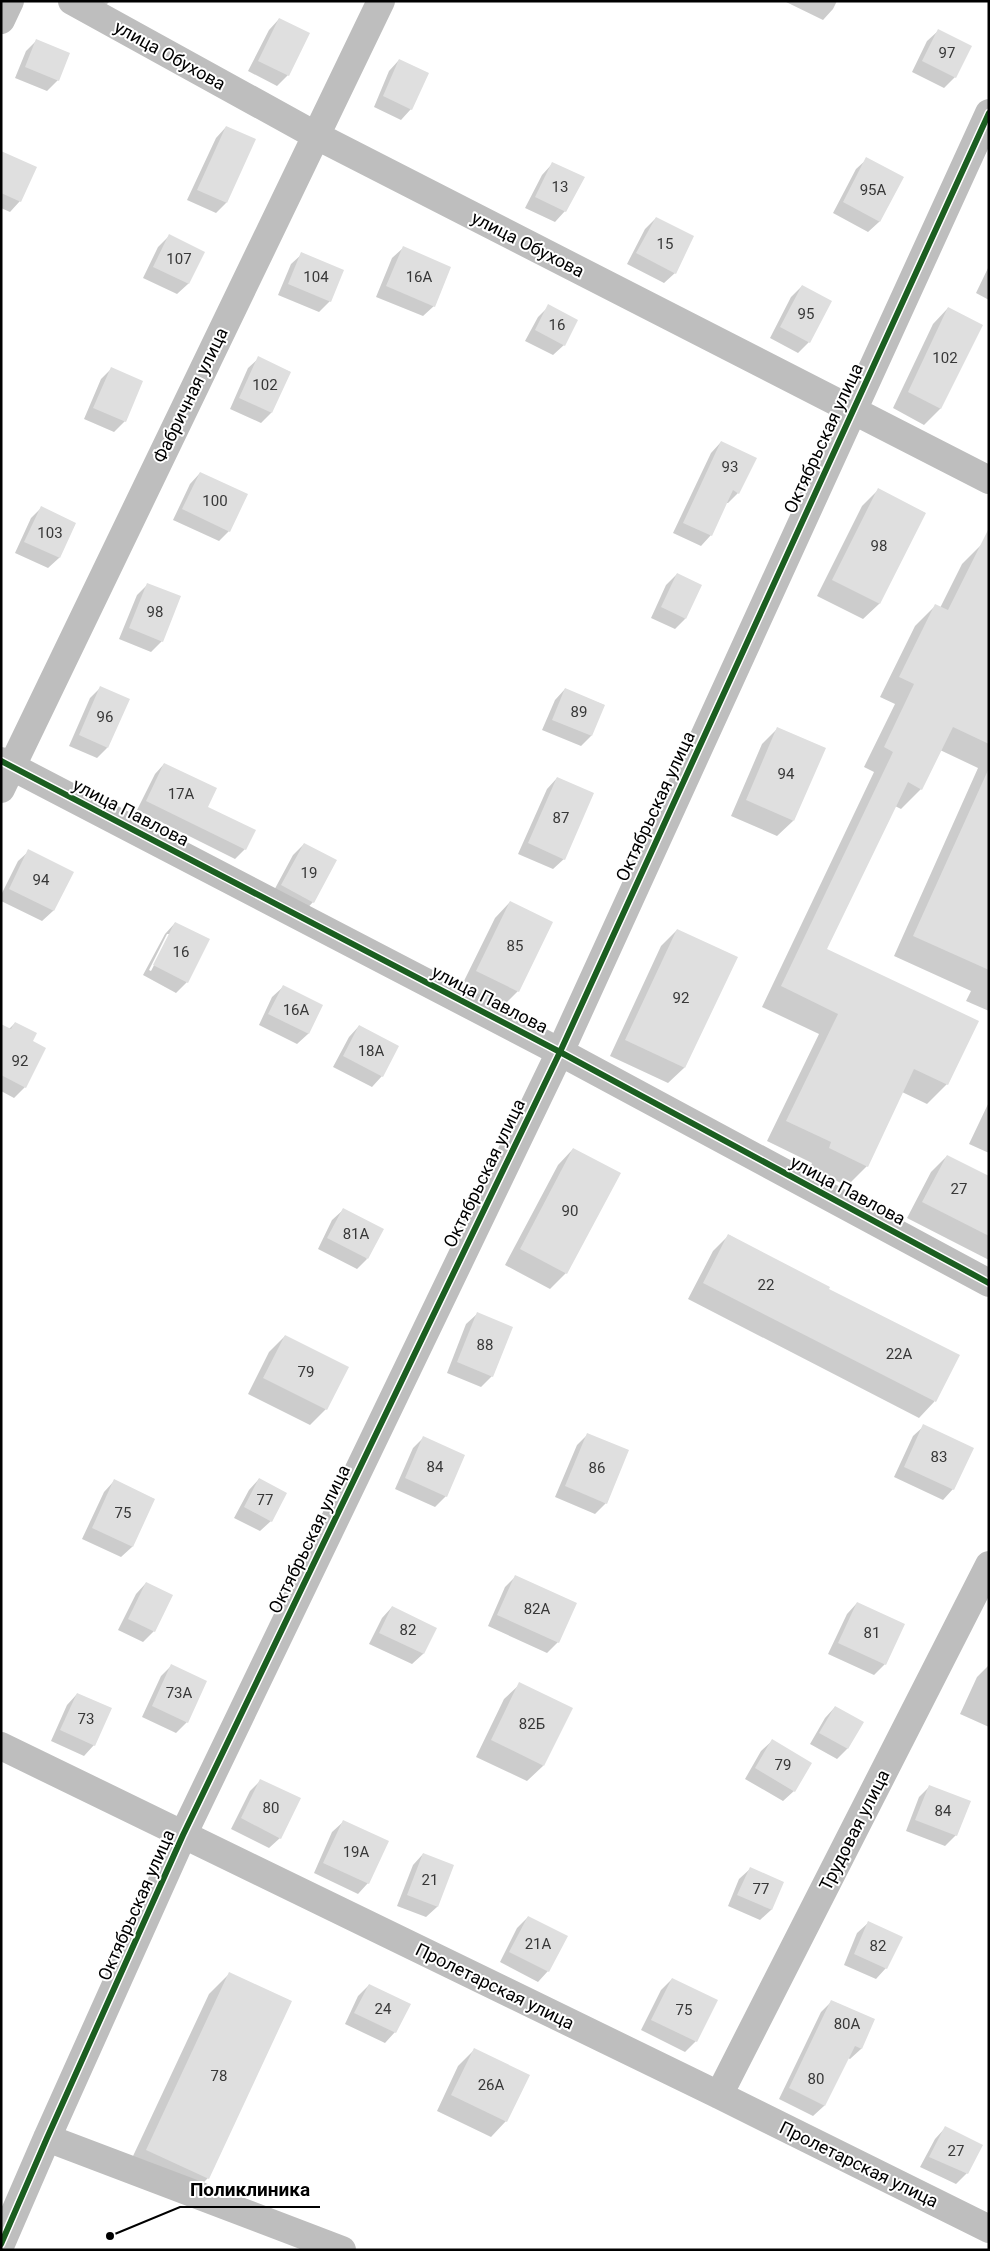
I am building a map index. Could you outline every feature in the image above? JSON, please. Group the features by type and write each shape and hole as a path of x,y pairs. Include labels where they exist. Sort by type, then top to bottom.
{"street":[{"path":"1,20 10,1"},
{"name":"улица Обухова","path":"72,1 315,135 989,480"},
{"name":"Фабричная улица","path":"5,772 381,1"},
{"name":"Октябрьская улица","path":"1,2244 183,1835 560,1052 852,409 989,113"},
{"name":"улица Павлова","path":"5,772 560,1052 989,1283"},
{"name":"Трудовая улица","path":"718,2095 989,1565"},
{"name":"Пролетарская улица","path":"1,1746 989,2229"},
{"path":"47,2138 342,2250"}],"building":[{"path":"279,18 310,33 289,76 258,61"},
{"path":"938,29 972,46 956,78 922,61"},
{"path":"36,39 70,53 59,81 25,67"},
{"path":"399,59 429,73 412,110 383,96"},
{"path":"226,126 256,139 227,203 197,190"},
{"path":"1,151 37,167 21,202 1,193"},
{"path":"866,157 904,177 880,222 843,202"},
{"path":"552,162 585,177 566,212 535,197"},
{"path":"656,217 694,236 676,274 636,253"},
{"path":"169,234 205,252 189,284 153,267"},
{"path":"403,246 451,267 435,307 386,286"},
{"path":"301,252 344,270 331,302 288,284"},
{"path":"802,285 832,301 810,343 780,327"},
{"path":"548,304 578,320 565,346 535,330"},
{"path":"948,307 983,325 941,409 908,392"},
{"path":"258,356 291,372 272,413 239,398"},
{"path":"111,367 143,381 126,422 93,408"},
{"path":"721,441 757,458 739,494 733,490 712,536 683,523"},
{"path":"200,472 248,494 230,532 182,509"},
{"path":"878,488 926,513 880,604 832,580"},
{"path":"41,506 76,523 60,558 24,542"},
{"path":"989,528 989,744 953,727 922,790 908,782 827,949 979,1021 948,1085 914,1069 868,1167 829,1148 831,1142 786,1121 838,1014 781,986 893,752 884,747 914,684 899,677 935,604 948,610"},
{"path":"677,573 702,585 686,619 661,607"},
{"path":"147,583 181,596 163,642 129,628"},
{"path":"100,686 130,699 108,748 79,735"},
{"path":"565,688 605,705 592,736 552,720"},
{"path":"777,727 826,748 794,821 746,800"},
{"path":"164,763 217,788 208,807 256,830 246,850 146,801"},
{"path":"989,768 989,970 913,936"},
{"path":"557,777 594,793 565,860 528,843"},
{"path":"304,843 337,860 314,903 281,885"},
{"path":"28,849 74,872 54,911 9,889"},
{"path":"510,901 553,922 519,992 476,971"},
{"path":"175,922 210,939 188,983 153,965"},
{"path":"677,929 738,957 685,1068 625,1040"},
{"path":"283,985 323,1005 309,1034 268,1014"},
{"path":"15,1022 37,1033 33,1041 46,1048 26,1088 1,1075 1,1024 11,1029"},
{"path":"359,1025 399,1046 383,1077 343,1056"},
{"path":"573,1148 621,1173 567,1274 520,1249"},
{"path":"947,1155 989,1176 989,1236 922,1202"},
{"path":"343,1208 384,1229 368,1259 327,1238"},
{"path":"728,1234 830,1287 829,1289 960,1355 936,1402 703,1283"},
{"path":"477,1312 513,1327 493,1377 457,1362"},
{"path":"285,1335 349,1367 327,1410 263,1378"},
{"path":"923,1424 974,1448 954,1490 904,1467"},
{"path":"587,1433 629,1450 607,1504 565,1486"},
{"path":"423,1436 465,1455 447,1497 405,1478"},
{"path":"259,1478 287,1493 272,1522 244,1507"},
{"path":"114,1479 155,1499 133,1547 92,1528"},
{"path":"515,1575 577,1603 559,1643 497,1615"},
{"path":"146,1582 173,1595 155,1632 128,1619"},
{"path":"857,1602 905,1624 886,1665 838,1643"},
{"path":"392,1606 437,1628 424,1654 379,1633"},
{"path":"171,1664 207,1681 188,1723 152,1706"},
{"path":"519,1682 573,1708 544,1766 491,1740"},
{"path":"77,1693 112,1708 95,1746 60,1730"},
{"path":"835,1706 864,1722 848,1749 819,1733"},
{"path":"772,1739 812,1763 795,1792 755,1768"},
{"path":"260,1779 301,1798 281,1839 241,1818"},
{"path":"929,1785 971,1801 957,1836 915,1820"},
{"path":"343,1820 389,1841 369,1884 323,1863"},
{"path":"423,1853 454,1865 438,1907 407,1895"},
{"path":"750,1867 784,1882 772,1910 737,1895"},
{"path":"528,1916 568,1936 549,1972 509,1952"},
{"path":"868,1921 903,1937 887,1969 854,1954"},
{"path":"229,1972 292,2001 209,2179 146,2150"},
{"path":"672,1978 718,2000 697,2042 651,2020"},
{"path":"369,1984 411,2004 396,2033 354,2013"},
{"path":"831,2000 875,2019 862,2049 855,2046 825,2106 789,2088"},
{"path":"474,2048 530,2075 507,2122 451,2095"},
{"path":"945,2126 983,2145 968,2174 929,2157"}],"cycle path":[{"path":"1,2244 183,1835 560,1052 989,113"},
{"path":"1,761 560,1052 989,1283"}],"place":[{"name":"Поликлиника","path":"110,2236"}]}
